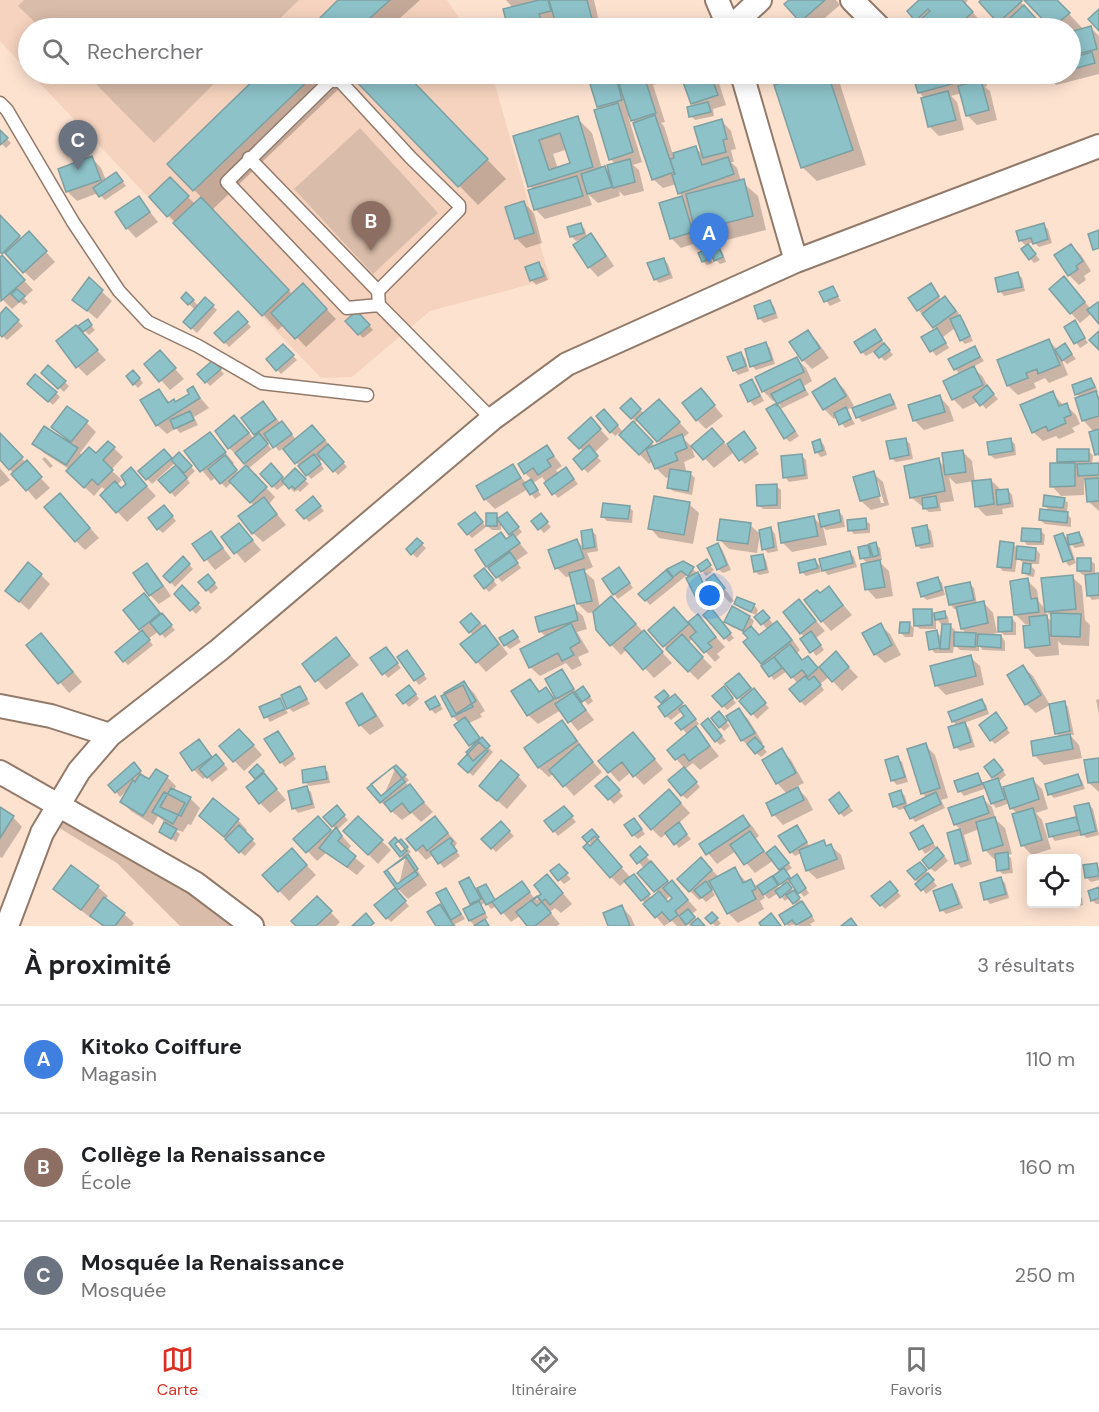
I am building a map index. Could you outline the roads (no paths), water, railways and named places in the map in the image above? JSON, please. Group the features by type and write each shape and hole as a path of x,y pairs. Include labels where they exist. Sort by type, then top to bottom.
{"street":[{"path":"717,0 725,18"},
{"path":"741,18 760,0"},
{"path":"852,0 870,18"},
{"path":"745,84 795,261"},
{"path":"7,912 42,832 79,771 111,735 219,650 492,419 567,364 795,261 1099,146"},
{"path":"0,706 51,716 111,735"},
{"path":"0,772 195,883 252,926"}],"lane":[{"path":"327,84 227,180 227,184 347,308 379,306"},
{"path":"343,84 411,158 459,205 459,210 378,291"},
{"path":"0,103 7,110 73,222 119,291 148,322 198,346 262,383 367,395"},
{"path":"249,158 378,291 379,306 492,419"}],"place":[{"name":"Mosquée la Renaissance","path":"78,170"},
{"name":"Collège la Renaissance","path":"371,251"},
{"name":"Kitoko Coiffure","path":"709,263"}]}
